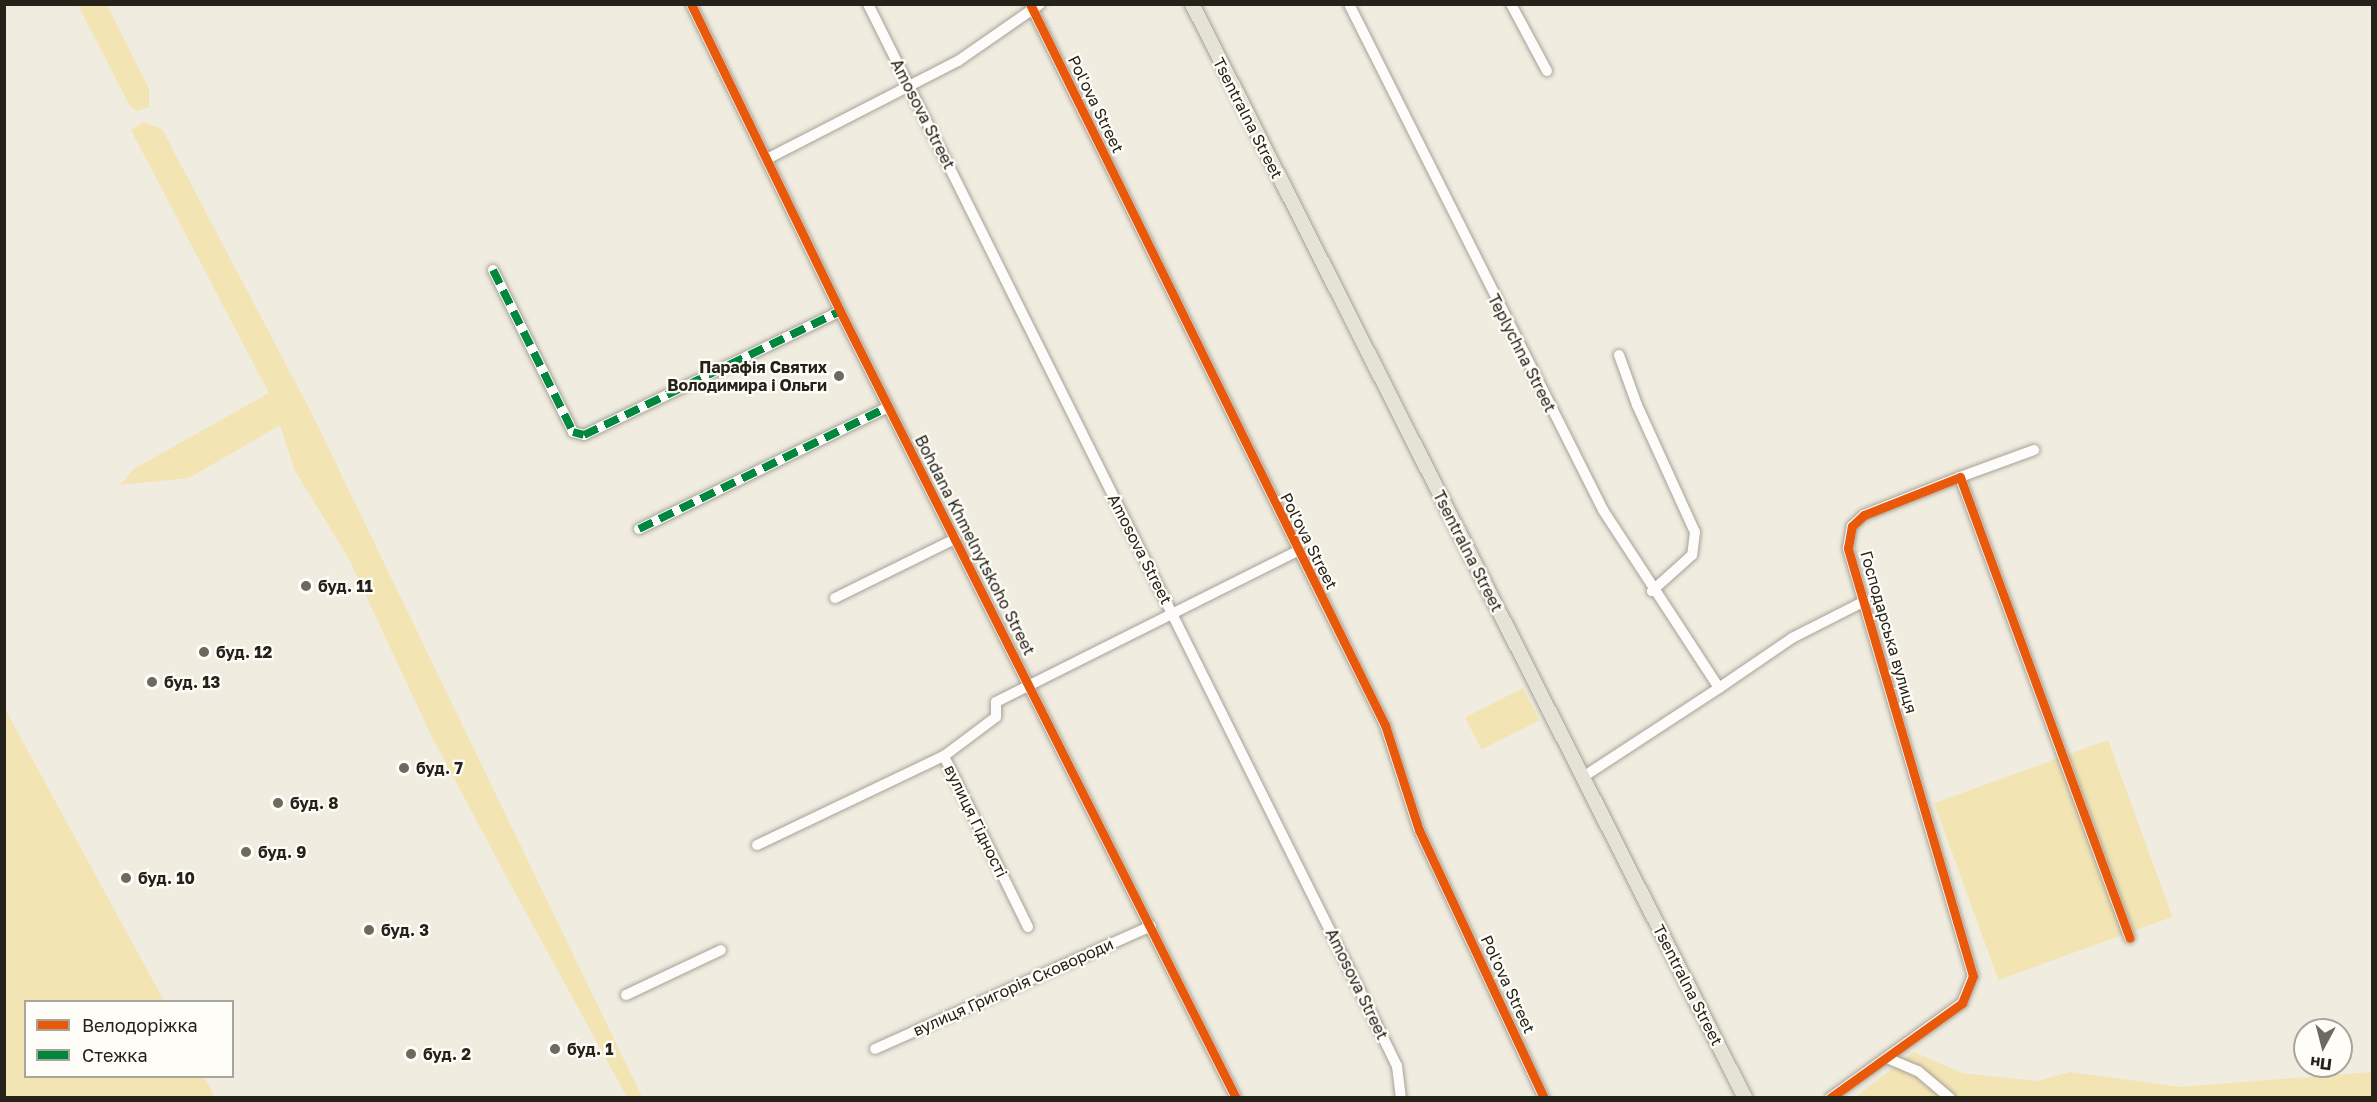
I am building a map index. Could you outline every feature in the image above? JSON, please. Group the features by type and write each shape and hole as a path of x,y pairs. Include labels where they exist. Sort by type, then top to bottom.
{"main road":[{"name":"Tsentralna Street","path":"1192,4 1745,1098"}],"street":[{"name":"Bohdana Khmelnytskoho Street","path":"692,4 840,311 1236,1098"},
{"name":"Amosova Street","path":"868,4 1396,1066 1401,1098"},
{"name":"Teplychna Street","path":"1349,4 1586,478 1652,591 1719,688"},
{"path":"1510,4 1547,71"},
{"path":"766,159 909,87 985,45 1034,6"},
{"name":"Pol'ova Street","path":"1034,6 1297,551 1385,725 1419,830 1544,1098"},
{"path":"493,270 573,432 584,435 840,311"},
{"path":"1619,355 1637,405 1695,532 1692,555 1652,591"},
{"path":"639,529 888,407"},
{"name":"Господарська вулиця","path":"1830,1098 1962,1003 1973,976 1848,548 1852,526 1864,515 2034,450"},
{"path":"1960,477 2130,938"},
{"path":"835,598 955,540"},
{"path":"1030,685 1297,551"},
{"path":"1583,777 1792,638 1865,601"},
{"name":"вулиця Гідності","path":"1028,927 944,756 996,717 996,702 1030,685"},
{"path":"757,845 944,756"},
{"name":"вулиця Григорія Сковороди","path":"875,1049 1150,926"},
{"path":"626,995 721,950"},
{"path":"1887,1058 1918,1071 1950,1098"}],"shaded area":[{"path":"78,5 107,5 149,89 149,107 137,111 130,106"},
{"path":"144,122 162,129 313,416 642,1097 627,1097 506,876 431,735 348,557 295,471 280,425 189,478 120,485 134,469 269,393 131,130"},
{"path":"1523,688 1539,720 1481,750 1465,718"},
{"path":"4,707 163,1000 24,1000 24,1078 205,1078 215,1097 5,1097"},
{"path":"2108,740 2172,917 1998,980 1934,803"},
{"path":"1914,1052 1962,1073 2037,1081 2070,1072 2180,1087 2295,1078 2353,1078 2353,1073 2372,1072 2372,1097 1854,1098"}],"marked path":[{"path":"493,270 573,432 584,435 840,311"},
{"path":"639,529 888,407"}],"cycle path":[{"path":"691,4 840,311 1236,1098"},
{"path":"1030,4 1385,725 1419,830 1544,1098"},
{"path":"1830,1098 1962,1003 1973,976 1848,548 1852,526 1864,515 1960,477 2130,938"}],"place":[{"name":"Парафія Святих Володимира і Ольги","path":"839,376"},
{"name":"буд. 11","path":"306,586"},
{"name":"буд. 12","path":"204,652"},
{"name":"буд. 13","path":"152,682"},
{"name":"буд. 7","path":"404,768"},
{"name":"буд. 8","path":"278,803"},
{"name":"буд. 9","path":"246,852"},
{"name":"буд. 10","path":"126,878"},
{"name":"буд. 3","path":"369,930"},
{"name":"буд. 1","path":"555,1049"},
{"name":"буд. 2","path":"411,1054"}]}
